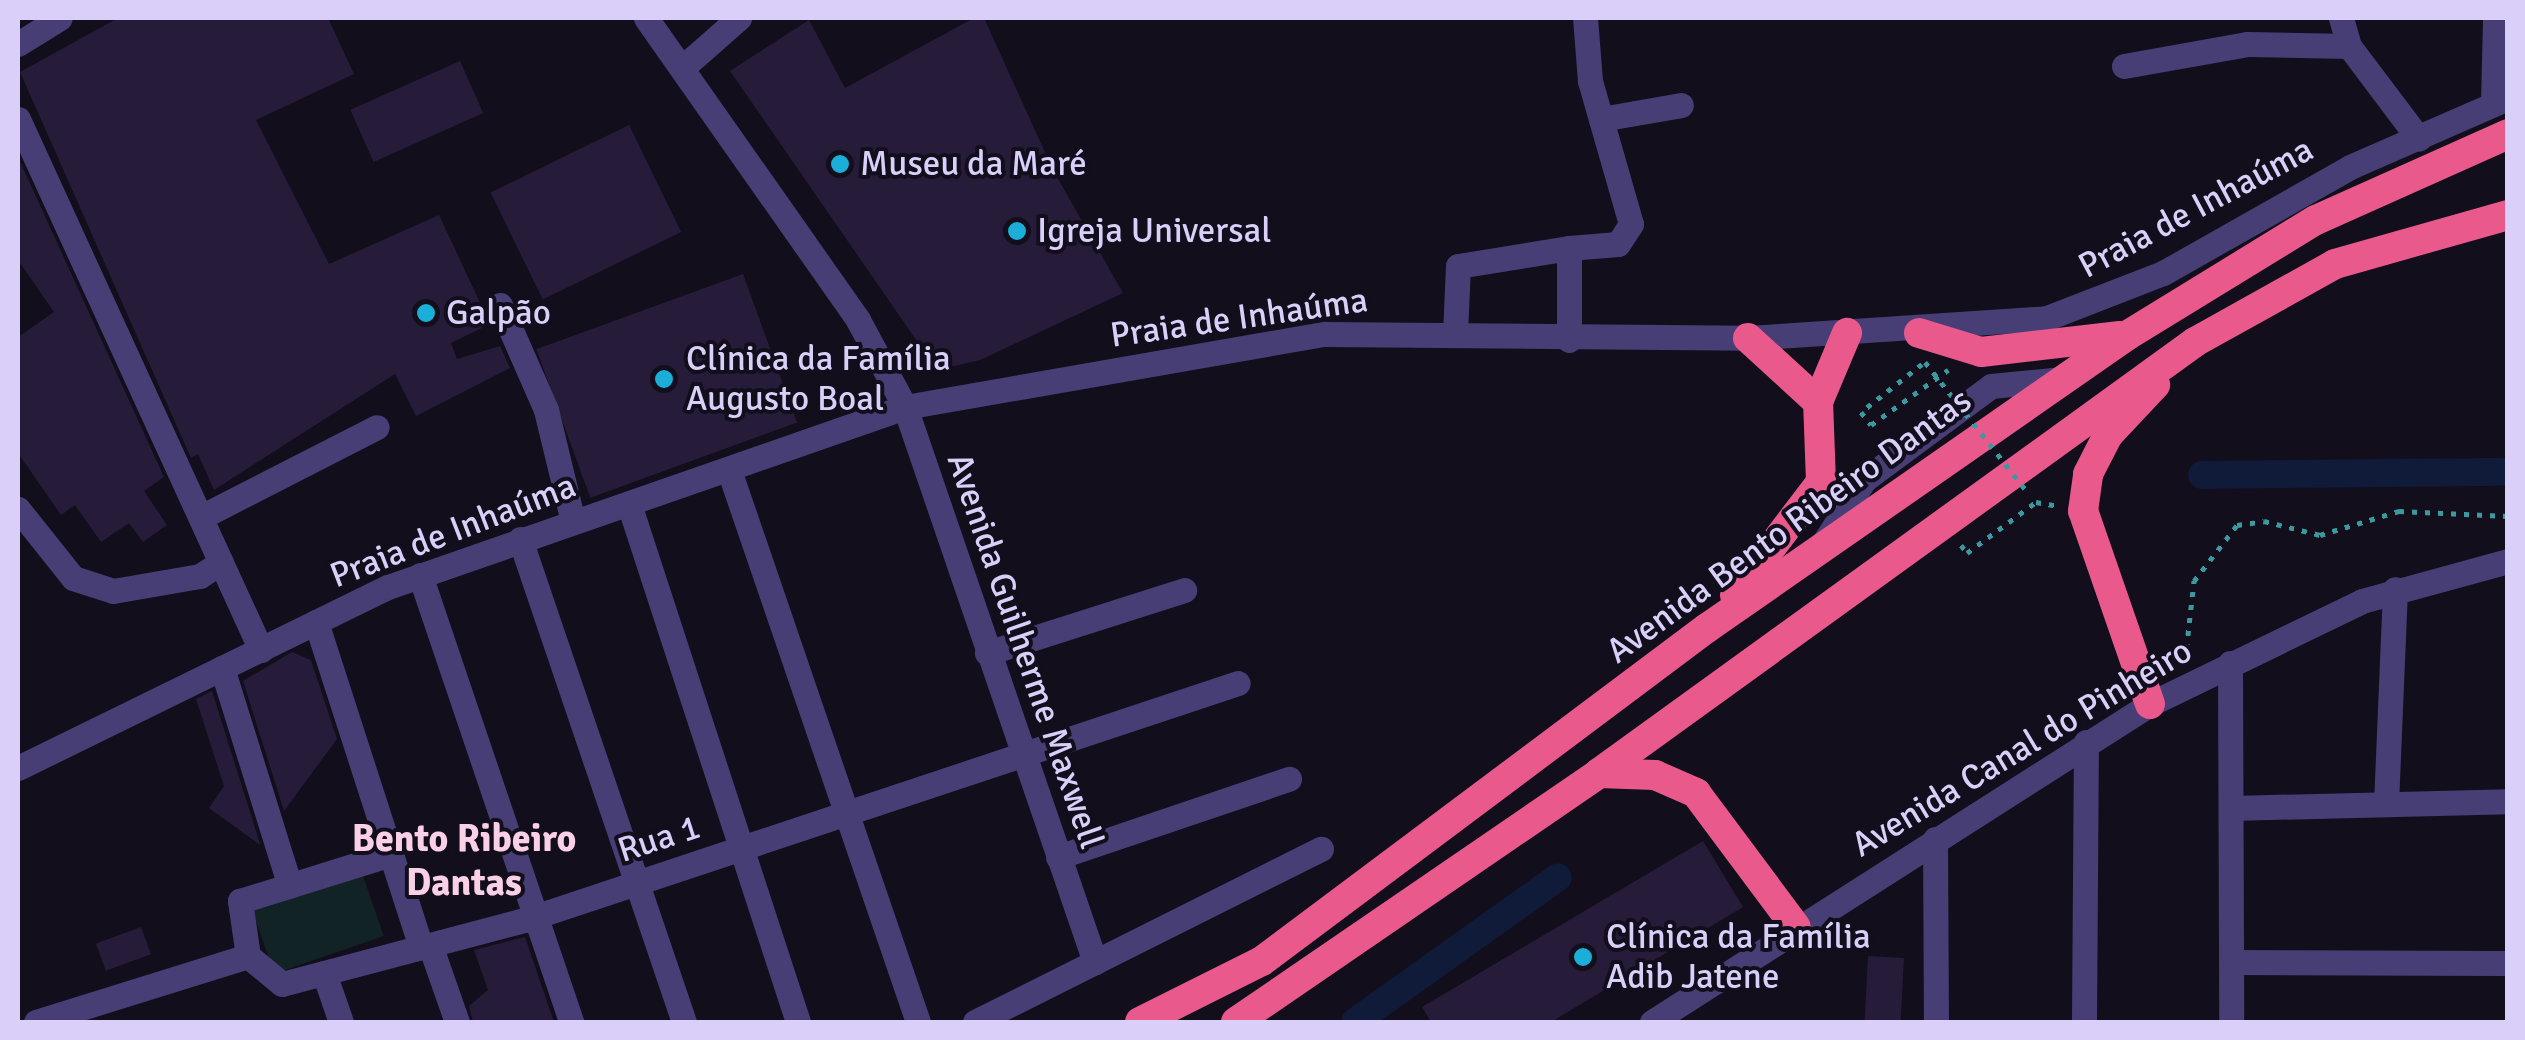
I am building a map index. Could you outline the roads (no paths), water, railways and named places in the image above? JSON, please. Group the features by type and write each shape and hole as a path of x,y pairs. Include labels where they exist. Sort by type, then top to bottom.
{"highway":[{"name":"Avenida Bento Ribeiro Dantas","path":"1140,1022 1262,961 1707,628 2128,335 2316,220 2508,134"},
{"path":"1236,1022 1599,774 2195,342 2335,264 2508,215"},
{"path":"1707,628 1822,482 1818,402 1847,333"},
{"path":"1918,333 1981,352 2128,335"},
{"path":"1748,338 1818,402"},
{"path":"2150,704 2084,511 2088,474 2108,435 2195,342"},
{"path":"1599,774 1655,775 1696,793 1796,927"}],"street":[{"path":"18,44 60,18"},
{"name":"Avenida Guilherme Maxwell","path":"646,18 858,320 905,407 1095,962"},
{"path":"682,68 739,18"},
{"path":"1455,334 1458,266 1618,244 1631,224 1601,119 1585,18"},
{"path":"2341,18 2349,46 2420,139"},
{"name":"Praia de Inhaúma","path":"18,768 420,574 905,407 1326,334 1455,334 1569,340 1918,333 1997,327 2090,304 2500,100 2495,18"},
{"path":"2124,66 2220,46 2349,46"},
{"path":"1601,119 1681,105"},
{"path":"18,119 203,516 260,650"},
{"path":"1569,248 1569,340"},
{"path":"500,305 546,410 573,522"},
{"path":"203,516 377,427"},
{"path":"729,470 842,815 918,1022"},
{"path":"629,504 798,1022"},
{"path":"18,509 73,578 113,591 200,576 221,562"},
{"path":"520,540 684,1022"},
{"name":"Avenida Canal do Pinheiro","path":"1652,1022 2150,704 2230,663 2395,589 2508,561"},
{"path":"420,574 571,1022"},
{"path":"2386,804 2395,589"},
{"path":"987,653 1184,590"},
{"path":"316,622 391,854 456,1022"},
{"path":"2230,663 2231,1022"},
{"path":"222,668 290,886"},
{"name":"Rua 1","path":"248,956 282,984 535,917 1021,752 1238,683"},
{"path":"2084,1022 2086,742"},
{"path":"1058,857 1289,779"},
{"path":"2231,808 2508,801"},
{"path":"1935,839 1936,1022"},
{"path":"974,1022 1321,848"},
{"path":"36,1022 248,956 240,901 391,854"},
{"path":"2231,962 2508,963"},
{"path":"324,973 341,1022"}],"waterway":[{"path":"2202,475 2508,472"},
{"path":"1355,1022 1558,877"}],"place":[{"name":"Museu da Maré","path":"840,164"},
{"name":"Igreja Universal","path":"1017,231"},
{"name":"Galpão","path":"426,313"},
{"name":"Clínica da Família Augusto Boal","path":"664,379"},
{"name":"Clínica da Família Adib Jatene","path":"1583,957"}],"district":[{"name":"Bento Ribeiro Dantas","path":"464,861"}]}
